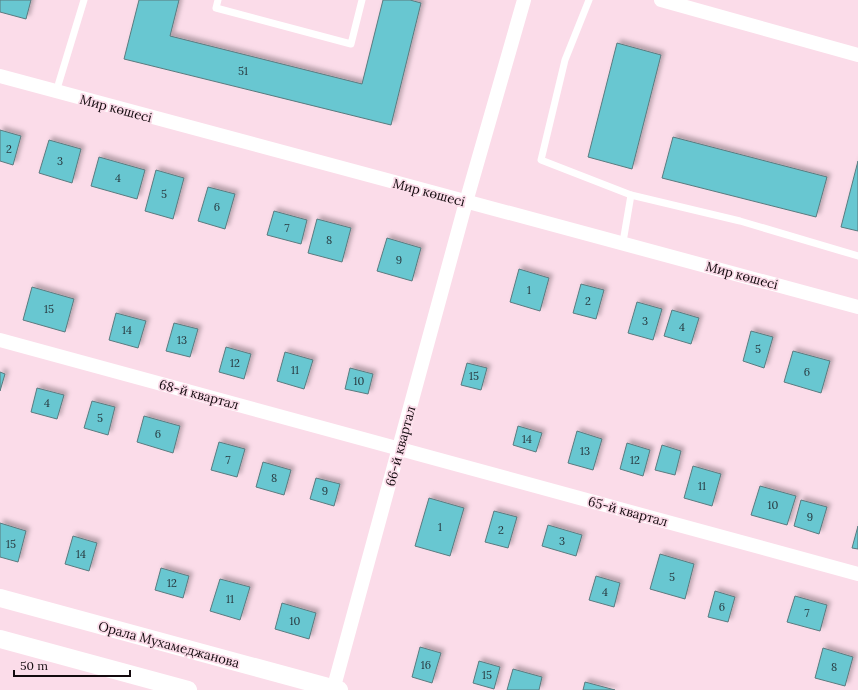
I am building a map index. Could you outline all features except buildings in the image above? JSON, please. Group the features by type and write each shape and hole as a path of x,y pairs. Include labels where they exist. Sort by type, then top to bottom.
{"street":[{"name":"66-й квартал","path":"335,690 466,202 524,0"},
{"path":"661,0 858,55"},
{"name":"Мир көшесі","path":"0,76 466,202 623,242 858,307"},
{"name":"68-й квартал","path":"0,340 399,449"},
{"name":"65-й квартал","path":"399,449 858,574"},
{"name":"Орала Мухамеджанова","path":"0,598 335,690"},
{"path":"0,639 188,690"}],"lane":[{"path":"56,92 84,0"},
{"path":"218,0 216,8 351,44 362,0"},
{"path":"589,0 564,60 541,160 631,195 740,221 858,256"},
{"path":"623,242 631,195"}]}
